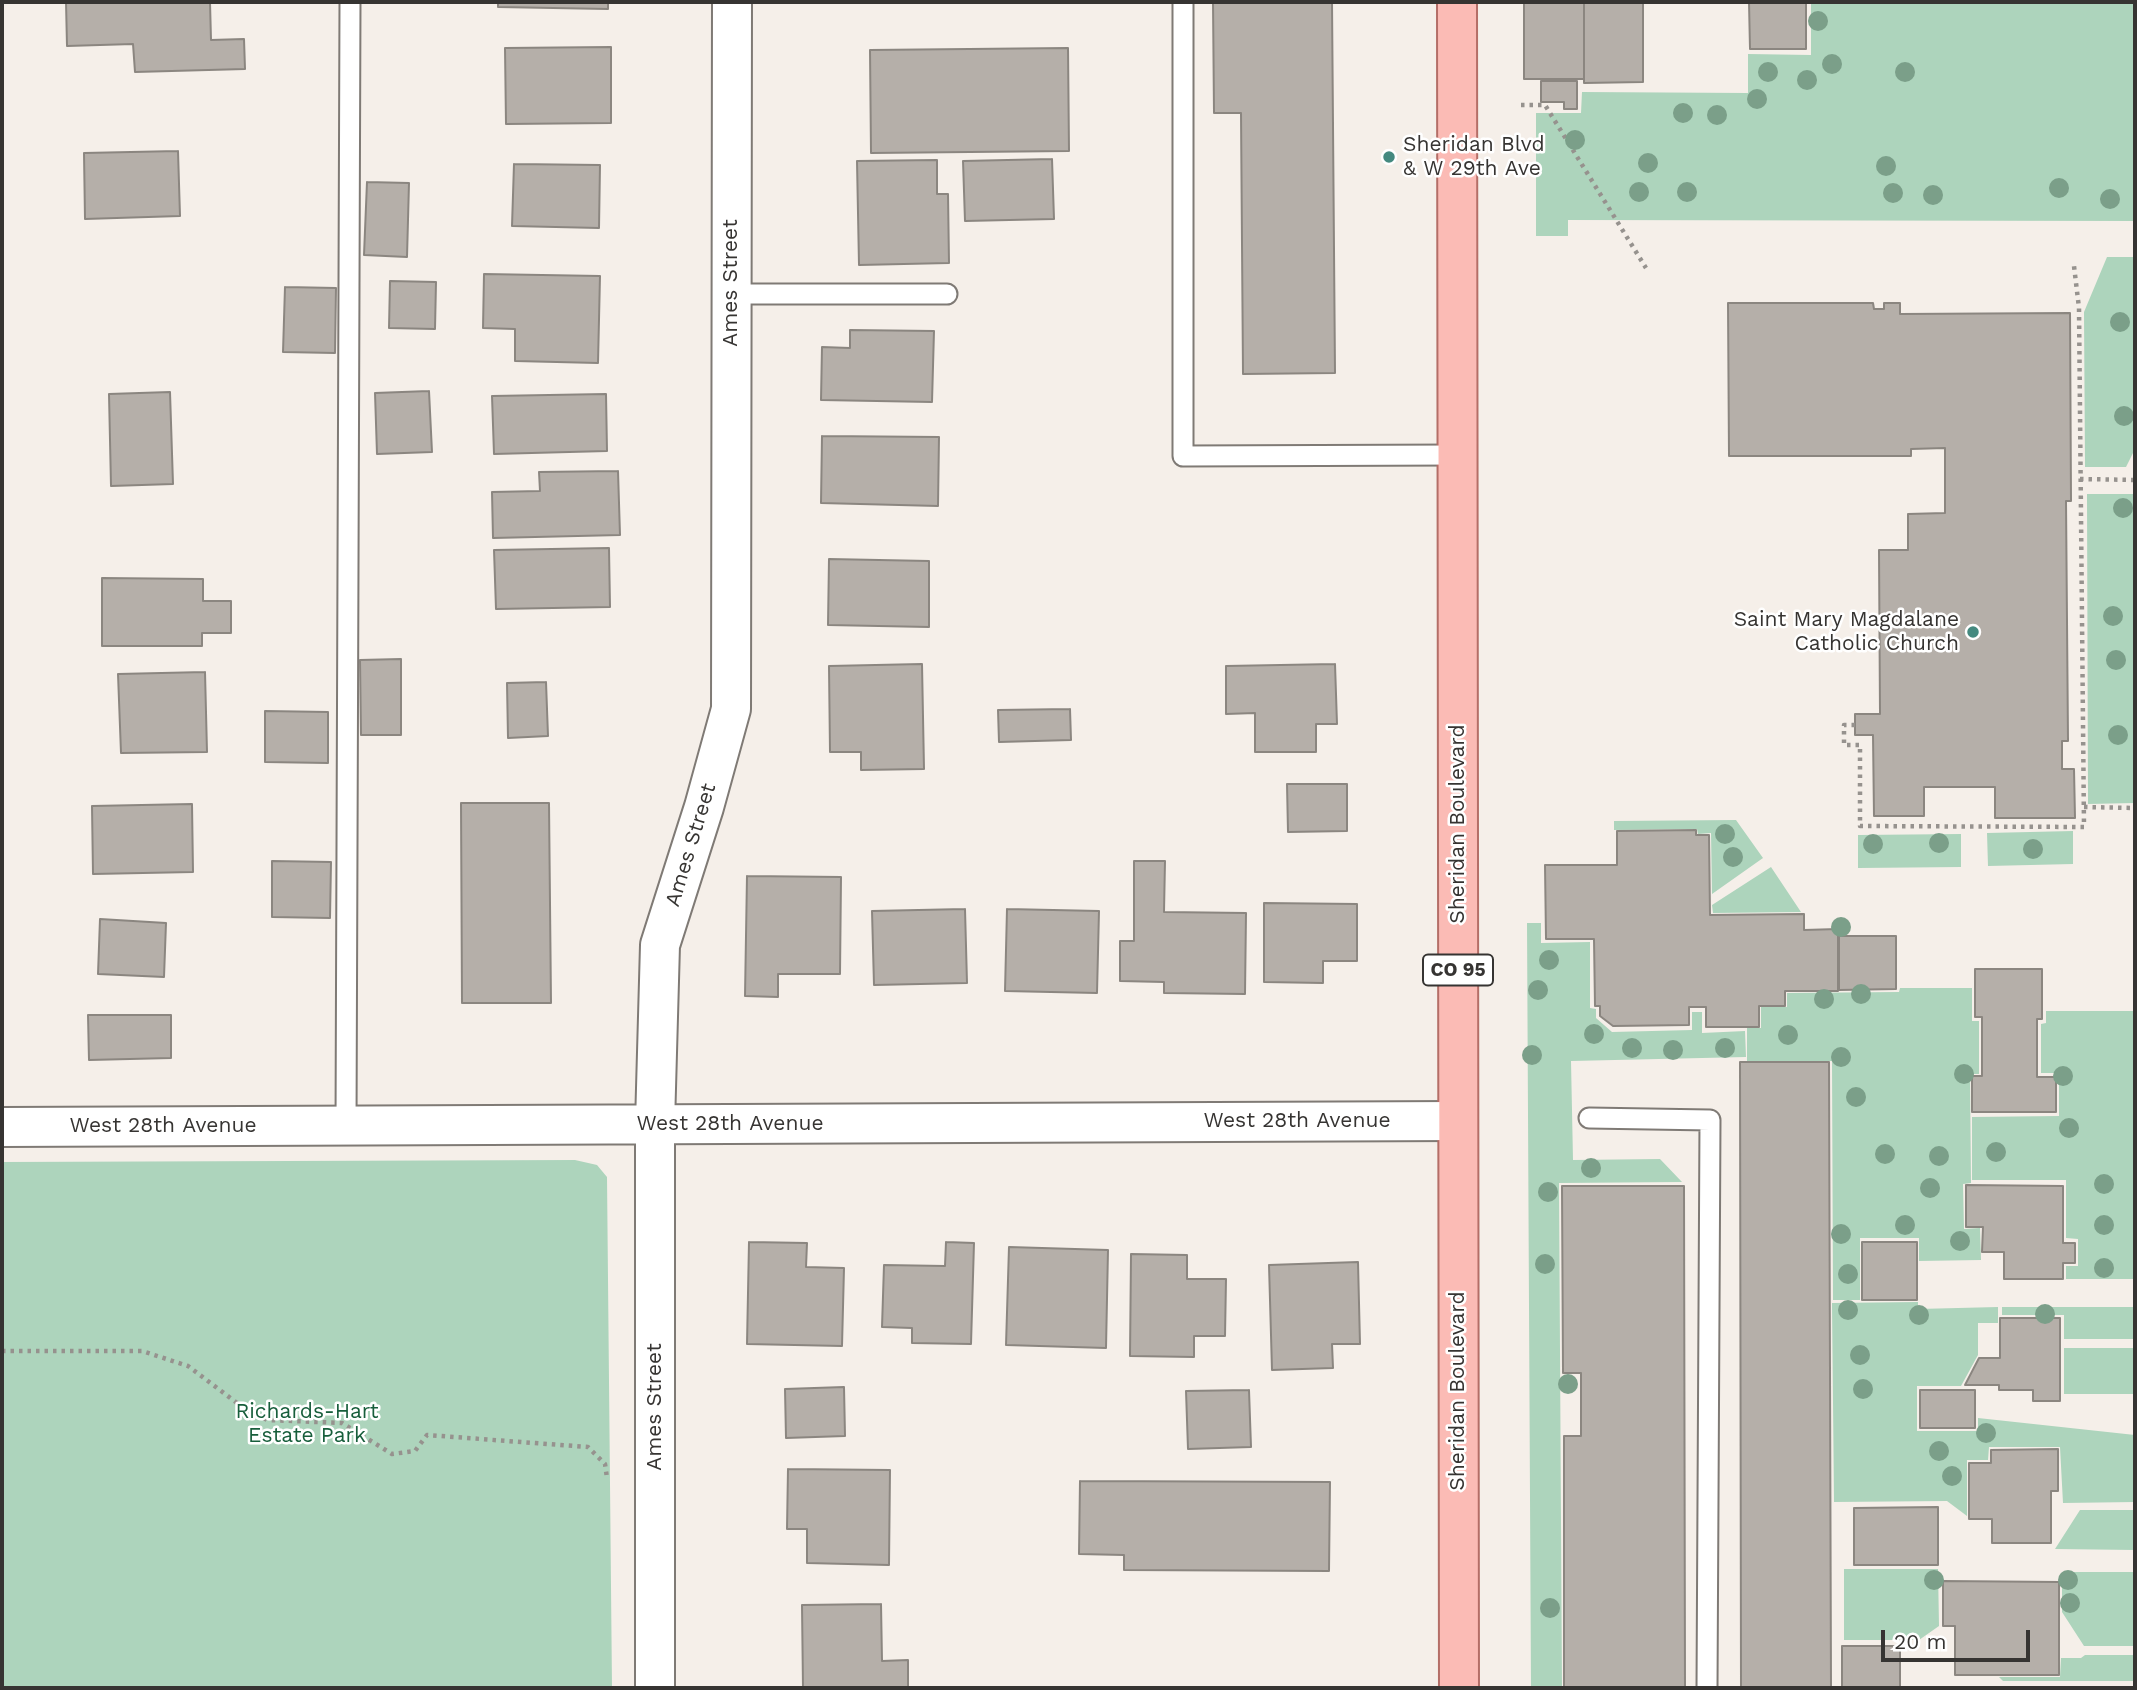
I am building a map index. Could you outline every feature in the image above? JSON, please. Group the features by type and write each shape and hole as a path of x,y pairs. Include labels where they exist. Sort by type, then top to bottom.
{"main road":[{"name":"Sheridan Boulevard","path":"1457,2 1459,1688"}],"street":[{"name":"Ames Street","path":"656,1688 655,1124 660,945 704,807 731,709 732,2"},
{"name":"West 28th Avenue","path":"2,1127 1458,1121"}],"lane":[{"path":"346,1126 349,2"},
{"path":"1183,2 1183,456 1457,455"},
{"path":"731,294 947,294"},
{"path":"1589,1118 1710,1120 1707,1688"}],"path":[{"path":"1521,105 1545,105 1646,268"},
{"path":"1855,725 1844,725 1844,745 1860,745 1860,826 2084,827 2079,307 2074,266"},
{"path":"2080,479 2135,480"},
{"path":"2084,807 2135,808"},
{"path":"2,1351 142,1351 188,1366 237,1403 267,1420 342,1423 392,1454 415,1451 427,1435 588,1447 605,1464 608,1488"}],"green space":[{"path":"1811,2 2135,2 2135,221 1568,220 1568,236 1536,236 1536,113 1581,113 1582,92 1748,93 1748,54 1811,55"},
{"path":"2107,257 2135,257 2135,449 2126,467 2085,467 2084,312"},
{"path":"2087,494 2135,494 2135,803 2088,804"},
{"path":"1736,820 1763,858 1712,894 1711,833 1698,834 1697,829 1614,830 1614,821"},
{"path":"2073,831 2073,864 1988,866 1987,833"},
{"path":"1961,834 1961,867 1858,868 1858,835"},
{"path":"1771,867 1801,912 1713,913 1712,905"},
{"path":"1527,923 1541,923 1541,943 1590,942 1590,1008 1596,1009 1596,1018 1612,1032 1692,1030 1692,1012 1702,1012 1702,1033 1745,1031 1746,1057 1571,1061 1573,1160 1660,1159 1682,1182 1559,1183 1562,1688 1531,1688"},
{"path":"1900,988 1972,988 1972,1021 1979,1021 1979,1074 1970,1074 1971,1183 1963,1184 1964,1229 1980,1228 1981,1260 1919,1261 1919,1238 1860,1238 1860,1300 1833,1300 1832,1061 1747,1061 1747,1028 1761,1028 1761,1007 1787,1007 1787,993 1899,992"},
{"path":"2046,1011 2135,1011 2135,1279 2066,1279 2066,1266 2078,1266 2078,1239 2066,1238 2066,1180 1972,1180 1972,1117 2059,1116 2059,1073 2041,1073 2041,1024 2046,1023"},
{"name":"Richards-Hart Estate Park","path":"575,1160 597,1165 607,1177 612,1688 2,1688 2,1162"},
{"path":"1918,1302 1918,1309 1998,1307 1998,1323 1978,1323 1978,1355 1961,1386 1917,1386 1917,1431 1978,1431 1978,1418 2135,1435 2135,1502 2063,1503 2060,1447 1989,1447 1988,1460 1967,1460 1967,1516 1947,1501 1834,1502 1832,1303"},
{"path":"2002,1307 2135,1307 2135,1339 2064,1339 2064,1315 2002,1315"},
{"path":"2064,1348 2135,1348 2135,1394 2064,1394"},
{"path":"2080,1510 2135,1510 2135,1550 2055,1549"},
{"path":"1844,1569 1938,1569 1939,1626 1919,1640 1844,1640"},
{"path":"2062,1572 2135,1572 2135,1646 2084,1646 2062,1612"},
{"path":"2085,1655 2135,1655 2135,1681 2003,1681 1999,1677 2060,1677 2061,1658 2081,1658"}],"building":[{"path":"66,2 210,2 211,40 244,39 245,69 135,72 133,44 67,46"},
{"path":"498,2 608,2 608,9 498,7"},
{"path":"1213,2 1332,2 1335,373 1243,374 1241,113 1214,113"},
{"path":"1524,2 1584,2 1584,79 1524,79"},
{"path":"1584,2 1643,2 1643,82 1584,83"},
{"path":"1749,2 1806,2 1806,49 1750,49"},
{"path":"611,47 611,123 506,124 505,48"},
{"path":"1068,48 1069,151 871,153 870,50"},
{"path":"1541,81 1577,81 1577,109 1564,109 1564,102 1541,102"},
{"path":"178,151 180,216 85,219 84,153"},
{"path":"1052,159 1054,219 965,221 963,161"},
{"path":"937,160 937,194 948,194 949,263 859,265 857,161"},
{"path":"514,164 600,165 599,228 512,226"},
{"path":"367,182 409,183 407,257 364,255"},
{"path":"484,274 600,276 598,363 515,361 515,329 483,328"},
{"path":"390,281 436,282 435,329 389,328"},
{"path":"285,287 336,288 335,353 283,352"},
{"name":"Saint Mary Magdalane Catholic Church","path":"1728,303 1873,303 1874,309 1884,309 1884,303 1900,303 1900,314 2070,313 2071,501 2066,501 2068,741 2062,741 2062,769 2074,769 2075,818 1995,818 1995,787 1924,787 1924,816 1874,816 1873,735 1855,735 1855,714 1880,714 1879,550 1908,550 1908,514 1945,513 1945,448 1911,449 1911,456 1729,456"},
{"path":"850,330 934,331 932,402 821,400 822,347 850,348"},
{"path":"429,391 432,452 377,454 375,393"},
{"path":"170,392 173,484 111,486 109,394"},
{"path":"606,394 607,451 494,454 492,396"},
{"path":"822,436 939,437 938,506 821,503"},
{"path":"618,471 620,535 493,538 492,492 540,491 539,472"},
{"path":"609,548 610,607 496,609 494,550"},
{"path":"829,559 929,561 929,627 828,625"},
{"path":"102,578 203,579 203,601 231,601 231,633 202,633 202,646 102,646"},
{"path":"401,659 401,735 361,735 360,660"},
{"path":"922,664 924,769 861,770 861,752 830,752 829,666"},
{"path":"1335,664 1337,724 1316,724 1316,752 1255,752 1255,713 1226,714 1226,666"},
{"path":"205,672 207,752 121,753 118,674"},
{"path":"546,682 548,736 508,738 507,683"},
{"path":"1070,709 1071,740 999,742 998,710"},
{"path":"265,711 328,712 328,763 265,762"},
{"path":"1287,784 1347,784 1347,831 1288,832"},
{"path":"461,803 549,803 551,1003 462,1003"},
{"path":"192,804 193,872 93,874 92,806"},
{"path":"1696,830 1696,835 1709,835 1710,915 1804,914 1804,930 1838,929 1838,991 1785,991 1785,1006 1759,1006 1759,1027 1706,1027 1706,1007 1689,1007 1689,1025 1613,1026 1600,1016 1600,1006 1595,1006 1594,939 1546,939 1545,865 1617,865 1617,831"},
{"path":"272,861 331,862 330,918 272,917"},
{"path":"1134,861 1165,861 1164,912 1246,913 1245,994 1164,993 1164,982 1120,981 1120,941 1134,941"},
{"path":"747,876 841,877 840,974 778,974 778,997 745,996"},
{"path":"1264,903 1357,904 1357,961 1323,961 1323,983 1264,982"},
{"path":"965,909 967,983 874,985 872,911"},
{"path":"1007,909 1099,911 1097,993 1005,991"},
{"path":"100,919 166,923 164,977 98,974"},
{"path":"1839,936 1896,936 1896,989 1839,990"},
{"path":"1975,969 2042,969 2042,1019 2037,1019 2037,1077 2056,1077 2056,1112 1972,1112 1972,1076 1982,1076 1982,1017 1975,1017"},
{"path":"88,1015 171,1015 171,1058 89,1060"},
{"path":"1740,1062 1829,1062 1831,1688 1741,1688"},
{"path":"1966,1185 2063,1186 2063,1243 2075,1243 2075,1263 2063,1263 2063,1279 2004,1279 2004,1252 1982,1252 1983,1227 1966,1227"},
{"path":"1562,1186 1684,1186 1685,1688 1564,1688 1564,1436 1581,1436 1581,1373 1563,1373"},
{"path":"749,1242 807,1243 806,1267 844,1268 842,1346 747,1344"},
{"path":"946,1242 974,1243 971,1344 912,1343 912,1328 882,1327 884,1265 945,1266"},
{"path":"1862,1242 1917,1242 1917,1300 1862,1300"},
{"path":"1009,1247 1108,1250 1106,1348 1006,1345"},
{"path":"1131,1254 1187,1255 1187,1279 1226,1279 1225,1336 1194,1336 1194,1357 1130,1356"},
{"path":"1358,1262 1360,1344 1332,1344 1333,1368 1272,1370 1269,1265"},
{"path":"2000,1318 2060,1318 2060,1401 2033,1401 2033,1390 1999,1390 1999,1385 1965,1385 1979,1358 2000,1358"},
{"path":"844,1387 845,1436 786,1438 785,1389"},
{"path":"1249,1390 1251,1447 1188,1449 1186,1391"},
{"path":"1920,1390 1975,1390 1975,1428 1920,1428"},
{"path":"2058,1449 2058,1491 2051,1491 2051,1543 1992,1543 1992,1519 1969,1519 1969,1463 1991,1463 1991,1450"},
{"path":"788,1469 890,1470 889,1565 807,1563 807,1529 787,1529"},
{"path":"1080,1481 1330,1482 1329,1571 1124,1570 1124,1555 1079,1554"},
{"path":"1938,1507 1938,1565 1854,1565 1854,1508"},
{"path":"1943,1581 2059,1582 2059,1675 1955,1675 1955,1626 1943,1626"},
{"path":"881,1604 882,1661 908,1660 908,1688 803,1688 802,1605"},
{"path":"1842,1646 1900,1646 1900,1688 1842,1688"}],"place":[{"name":"Sheridan Blvd & W 29th Ave","path":"1389,157"},
{"name":"Saint Mary Magdalane Catholic Church","path":"1973,632"}]}
